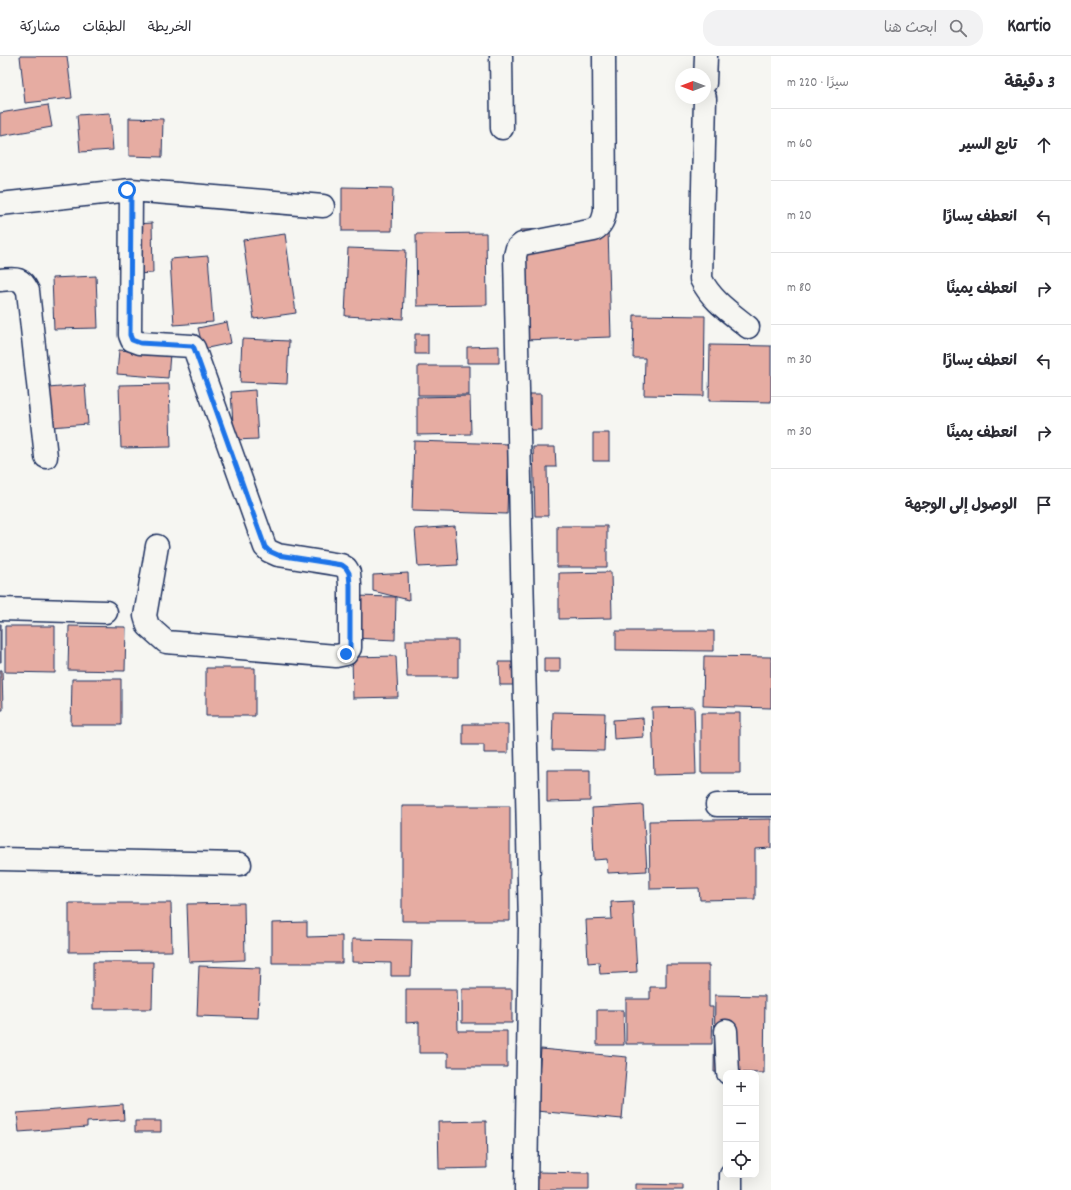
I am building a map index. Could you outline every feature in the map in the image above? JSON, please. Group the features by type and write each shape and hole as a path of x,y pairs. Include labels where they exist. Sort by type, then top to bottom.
{"street":[{"path":"501,56 502,128"},
{"path":"526,1190 530,926 515,256 517,248 522,244 594,230 599,227 604,220 604,56"},
{"path":"706,56 706,68"},
{"path":"705,104 702,280 705,287 713,297 748,327"},
{"path":"0,204 131,190 324,206"},
{"path":"131,190 130,335 132,340 140,343 192,346 194,348 265,547 269,551 278,555 342,565 349,573 350,648 346,654 336,656 166,642 148,626 145,616 157,546"},
{"path":"0,280 17,279 25,284 28,290 46,457"},
{"path":"0,609 106,612"},
{"path":"717,805 771,805"},
{"path":"0,859 240,864"},
{"path":"726,1030 728,1070"},
{"path":"731,1178 731,1190"}],"building":[{"path":"20,56 67,56 72,98 25,103"},
{"path":"48,105 52,127 0,136 0,113"},
{"path":"110,113 113,150 80,152 77,115"},
{"path":"129,118 163,119 162,157 129,156"},
{"path":"342,187 393,188 392,231 342,231"},
{"path":"152,223 153,273 136,274 135,224"},
{"path":"608,228 611,337 523,340 520,230"},
{"path":"486,233 487,305 417,306 416,234"},
{"path":"285,234 296,313 254,319 243,240"},
{"path":"348,248 406,250 403,319 345,316"},
{"path":"208,256 213,322 174,325 170,259"},
{"path":"96,276 98,328 54,329 52,278"},
{"path":"634,315 705,316 704,396 644,395 645,358 633,358"},
{"path":"227,322 231,343 203,349 198,328"},
{"path":"415,334 428,334 428,354 415,354"},
{"path":"242,339 289,341 287,384 240,382"},
{"path":"710,345 771,346 771,402 709,401"},
{"path":"499,346 499,363 467,363 467,347"},
{"path":"119,350 170,354 168,378 117,374"},
{"path":"418,366 469,366 469,395 418,395"},
{"path":"169,384 171,447 121,448 119,385"},
{"path":"85,385 88,424 51,427 48,388"},
{"path":"255,390 258,439 234,440 231,392"},
{"path":"527,394 541,394 541,430 526,430"},
{"path":"470,396 471,434 417,435 417,397"},
{"path":"593,433 609,433 609,461 593,461"},
{"path":"414,441 509,444 507,514 412,511"},
{"path":"533,447 555,447 556,467 547,467 548,516 535,516"},
{"path":"455,526 458,565 418,567 415,529"},
{"path":"557,526 607,526 607,567 557,567"},
{"path":"611,572 612,618 559,619 559,573"},
{"path":"408,573 409,600 373,591 373,575"},
{"path":"354,596 396,597 395,640 353,638"},
{"path":"1,624 1,662 0,662"},
{"path":"5,626 55,626 55,673 5,672"},
{"path":"69,626 126,627 125,671 68,670"},
{"path":"616,631 714,631 714,651 616,650"},
{"path":"406,640 458,640 458,677 407,677"},
{"path":"396,656 398,697 353,698 352,657"},
{"path":"704,656 771,657 771,708 703,706"},
{"path":"544,658 560,658 560,672 544,672"},
{"path":"499,662 512,662 513,685 500,685"},
{"path":"206,668 255,668 255,716 206,716"},
{"path":"0,670 2,670 3,710 0,710"},
{"path":"72,679 121,679 121,725 71,725"},
{"path":"694,707 696,774 654,775 652,708"},
{"path":"553,712 605,713 604,751 552,750"},
{"path":"701,713 740,713 740,773 701,773"},
{"path":"643,718 644,737 614,739 613,720"},
{"path":"463,724 508,724 508,753 484,753 484,745 463,745"},
{"path":"547,770 590,770 590,801 547,802"},
{"path":"643,805 647,871 608,873 607,859 594,860 592,808"},
{"path":"402,806 510,806 510,921 402,921"},
{"path":"771,819 771,848 755,849 755,899 700,900 699,888 650,889 649,821"},
{"path":"633,901 637,972 600,974 599,962 588,963 586,920 612,919 611,902"},
{"path":"69,903 171,903 172,951 69,952"},
{"path":"244,903 245,960 189,962 187,904"},
{"path":"307,922 307,937 342,936 342,963 272,963 272,923"},
{"path":"352,939 412,940 411,976 391,976 391,963 352,962"},
{"path":"93,962 153,962 152,1009 93,1009"},
{"path":"666,965 709,965 709,1007 713,1007 712,1044 626,1044 626,999 650,999 650,987 666,987"},
{"path":"199,966 260,968 258,1018 197,1016"},
{"path":"406,989 457,989 458,1031 507,1031 507,1067 448,1067 448,1053 419,1053 419,1022 406,1023"},
{"path":"462,989 512,989 512,1023 462,1023"},
{"path":"715,995 765,996 764,1073 759,1073 759,1070 723,1070 723,1072 714,1072"},
{"path":"597,1010 623,1010 624,1045 597,1045"},
{"path":"541,1049 627,1057 622,1119 536,1111"},
{"path":"123,1105 124,1120 87,1122 87,1127 19,1132 17,1113"},
{"path":"135,1121 161,1121 161,1132 135,1132"},
{"path":"486,1121 487,1168 439,1169 438,1122"},
{"path":"537,1172 589,1173 589,1190 537,1190"},
{"path":"636,1184 683,1185 683,1190 636,1190"}],"route":[{"path":"127,190 131,190 130,335 132,340 140,343 192,346 194,348 265,547 269,551 278,555 342,565 346,568 349,573 350,585 350,648 346,654"}]}
